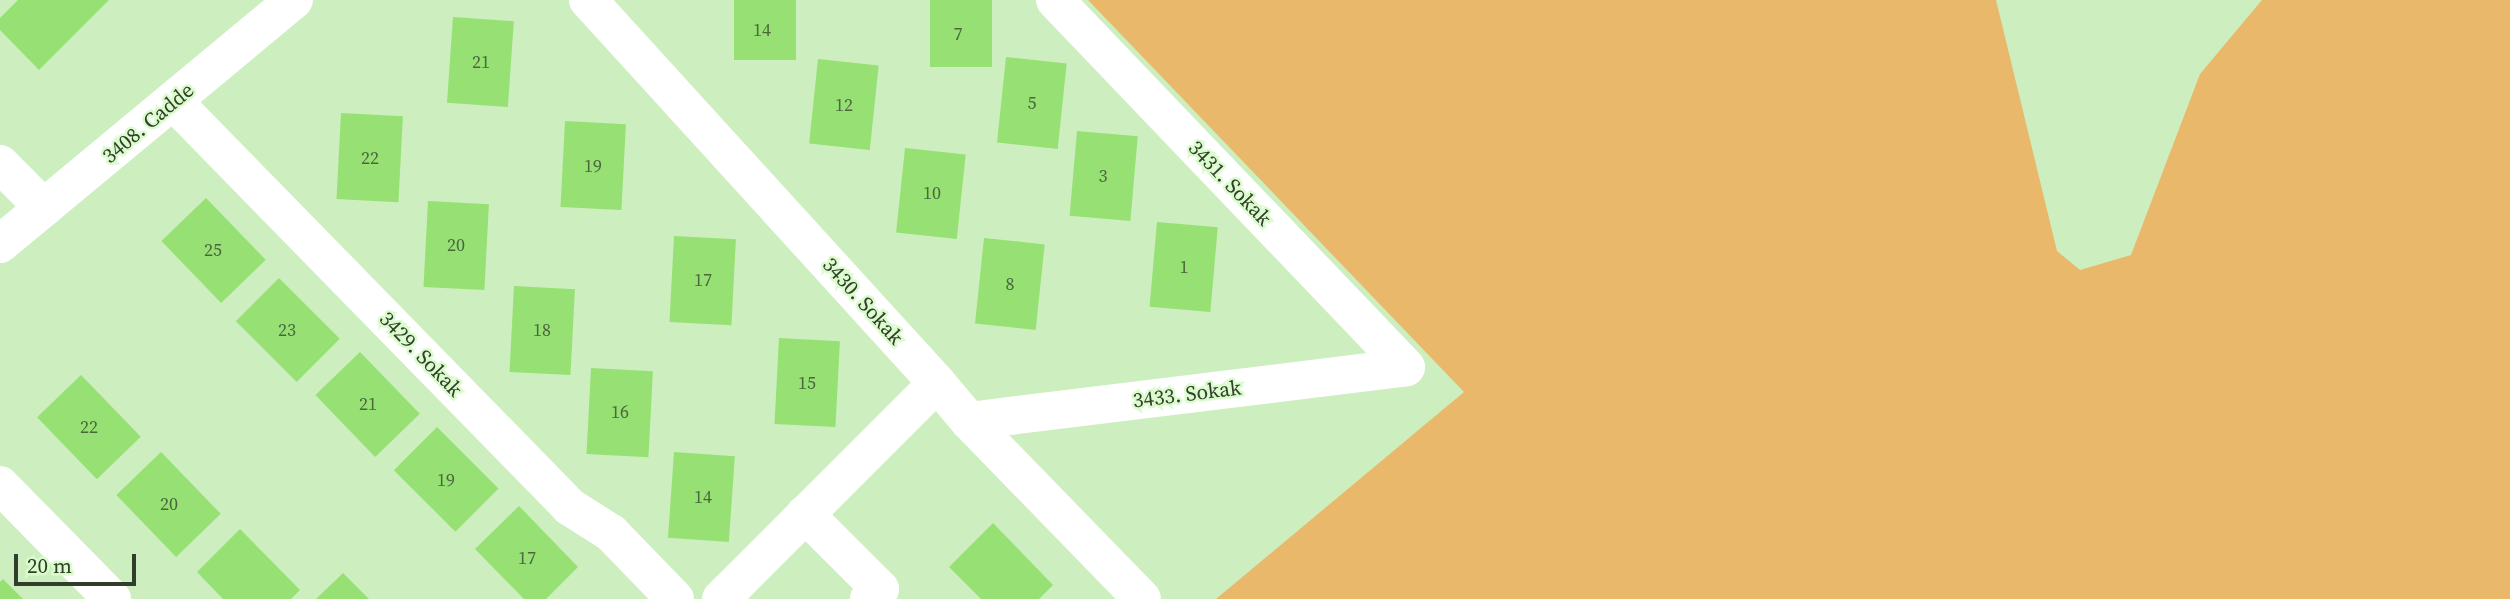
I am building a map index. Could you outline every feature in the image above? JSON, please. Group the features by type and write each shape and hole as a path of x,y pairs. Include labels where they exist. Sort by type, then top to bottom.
{"street":[{"name":"3408. Cadde","path":"0,244 294,0"},
{"name":"3430. Sokak","path":"588,0 969,421 1142,599"},
{"name":"3431. Sokak","path":"1055,0 1406,367"},
{"name":"3429. Sokak","path":"173,102 570,507 611,533 675,599"},
{"path":"0,164 44,208"},
{"name":"3433. Sokak","path":"969,421 1406,367"},
{"path":"721,599 937,383"},
{"path":"0,485 112,599"},
{"path":"805,514 880,589 869,599"}],"shaded area":[{"path":"1088,0 1996,0 2057,251 2080,270 2131,255 2200,74 2262,0 2510,0 2510,599 1216,599 1464,392"}],"building":[{"path":"18,0 109,0 39,70 0,30 0,18"},
{"path":"734,0 796,0 796,60 734,60"},
{"path":"930,0 992,0 992,67 930,67"},
{"path":"453,17 514,21 508,107 447,103"},
{"path":"1006,57 1067,63 1058,149 997,143"},
{"path":"818,59 879,65 870,150 809,144"},
{"path":"341,113 403,116 398,202 336,199"},
{"path":"565,121 626,124 621,210 560,207"},
{"path":"1077,131 1138,136 1130,221 1070,216"},
{"path":"905,148 966,154 957,239 896,233"},
{"path":"206,198 266,260 221,303 161,241"},
{"path":"428,201 489,204 484,290 423,287"},
{"path":"1157,222 1218,227 1210,312 1150,307"},
{"path":"674,236 736,239 731,325 669,322"},
{"path":"984,238 1045,244 1036,330 975,324"},
{"path":"279,278 340,339 297,382 236,321"},
{"path":"514,286 575,289 570,375 509,372"},
{"path":"779,338 840,341 835,427 774,424"},
{"path":"360,352 420,414 375,457 315,395"},
{"path":"591,368 653,371 648,457 586,454"},
{"path":"81,375 141,437 97,479 37,417"},
{"path":"437,427 499,489 455,532 394,470"},
{"path":"161,452 221,514 176,557 116,495"},
{"path":"674,452 735,456 729,542 668,538"},
{"path":"519,506 578,567 546,599 524,599 475,549"},
{"path":"993,523 1053,585 1039,599 981,599 949,567"},
{"path":"240,529 300,590 291,599 223,599 197,572"},
{"path":"343,573 369,599 316,599"},
{"path":"3,579 23,599 0,599 0,582"}]}
